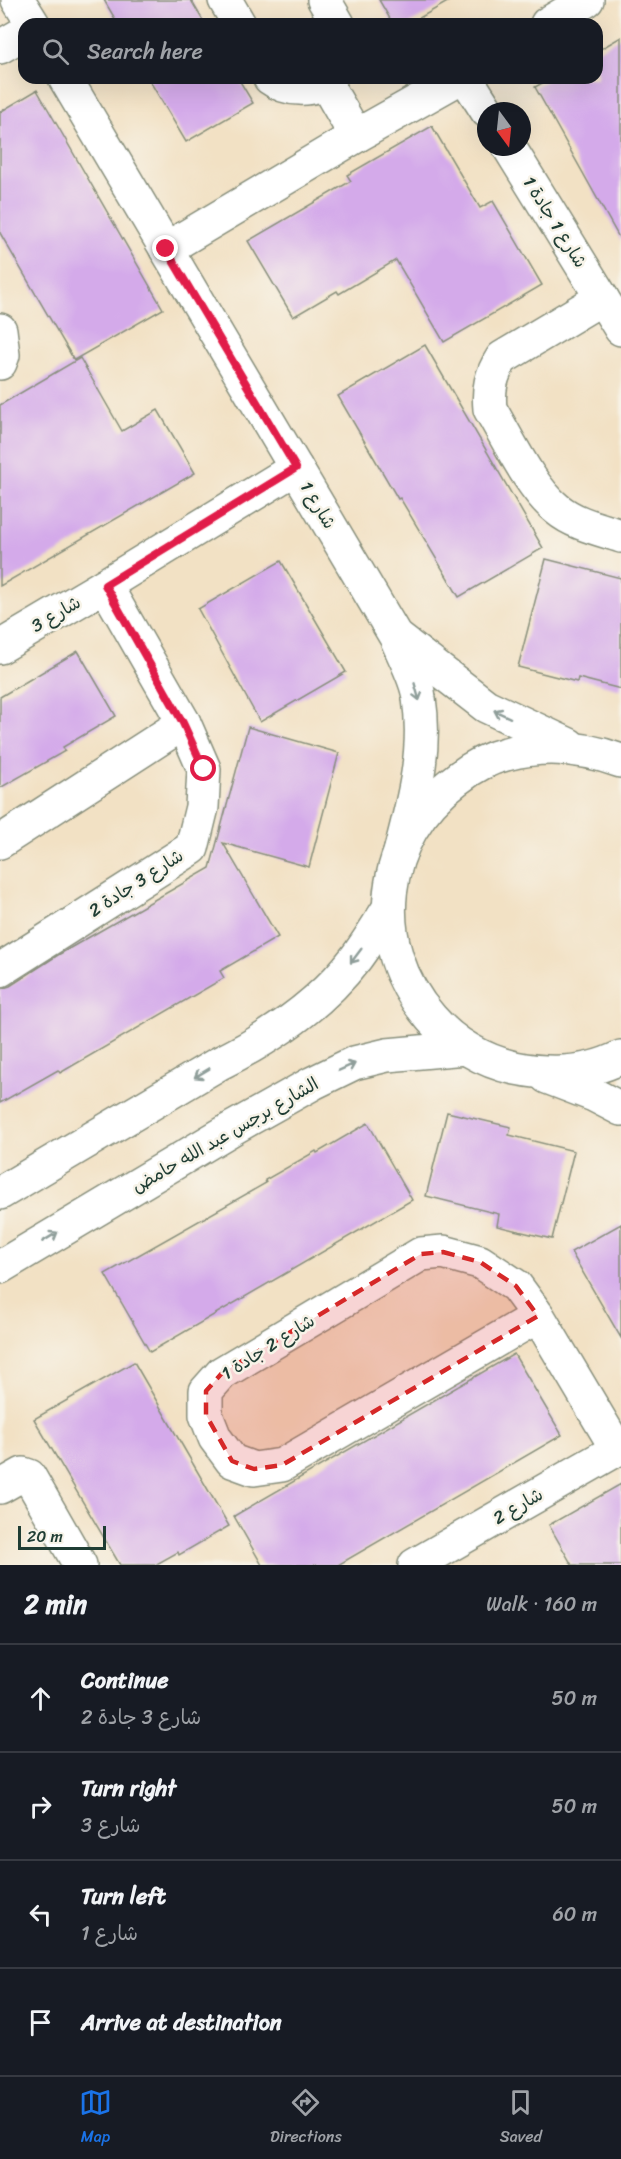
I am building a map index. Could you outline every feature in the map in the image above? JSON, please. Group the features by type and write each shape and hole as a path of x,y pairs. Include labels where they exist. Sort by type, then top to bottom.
{"street":[{"path":"18,0 29,18"},
{"path":"225,0 236,18"},
{"path":"324,0 334,18"},
{"path":"557,18 587,0"},
{"path":"0,47 18,36"},
{"name":"شارع 1","path":"69,84 396,637 419,696 422,740 417,786 401,849"},
{"path":"282,84 305,89 317,84"},
{"path":"329,84 356,136"},
{"path":"166,249 448,84"},
{"path":"470,84 481,102"},
{"name":"شارع 1 جادة 1","path":"515,156 621,329"},
{"path":"602,298 502,358 494,369 490,382 490,409 538,489 558,509 582,523 621,536"},
{"path":"0,330 3,355 0,363"},
{"name":"شارع 3","path":"0,647 296,468"},
{"name":"شارع 3 جادة 2","path":"0,970 192,848 201,807 204,769 183,723 105,585"},
{"name":"شارع 1","path":"396,637 486,706 574,748"},
{"path":"0,842 183,723"},
{"path":"621,761 599,753 574,748 538,747 503,754 471,769 441,790 418,817 401,849 392,878 389,908 392,941 401,973 417,1003 439,1028 465,1048 500,1065 537,1073 594,1095 621,1109"},
{"path":"0,1193 218,1064 245,1051 281,1027 319,998 355,959 389,908"},
{"name":"الشارع برجس عبد الله حامض","path":"0,1267 313,1083 354,1064 387,1055 465,1048"},
{"path":"537,1073 575,1072 621,1058"},
{"name":"شارع 2 جادة 1","path":"537,1316 282,1465 254,1469 232,1461 215,1438 206,1415 206,1391 222,1373 421,1254 443,1252 480,1262 516,1286 537,1316 619,1448"},
{"name":"شارع 2","path":"415,1565 619,1448"},
{"path":"0,1487 23,1474 29,1476 80,1565"}],"highlighted area":[{"path":"443,1252 480,1262 516,1286 538,1316 282,1465 254,1469 232,1461 206,1415 206,1391 222,1373 421,1254"}],"building":[{"path":"104,0 191,0 202,18 114,18"},
{"path":"379,0 451,0 420,18 390,18"},
{"path":"621,37 621,241 535,87 540,84 603,84 603,48"},
{"path":"152,84 242,84 253,103 186,142"},
{"path":"37,90 163,309 74,360 0,233 0,112"},
{"path":"432,126 480,208 493,201 542,285 444,342 396,260 339,294 337,291 293,317 248,241 351,181 347,175"},
{"path":"425,345 543,548 459,597 338,396"},
{"path":"80,358 122,431 158,410 195,473 0,586 0,405"},
{"path":"546,559 621,578 621,689 578,678 577,682 518,667"},
{"path":"281,561 346,672 260,722 198,609"},
{"path":"78,651 116,716 63,747 65,751 0,788 0,697"},
{"path":"248,727 339,753 309,867 223,843 278,937 220,971 224,978 60,1073 58,1070 0,1103 0,989 10,986 58,955 210,868"},
{"path":"447,1112 511,1127 509,1135 574,1151 552,1239 497,1226 499,1214 426,1196"},
{"path":"368,1123 412,1200 150,1352 105,1274 266,1183 265,1180"},
{"path":"621,1224 621,1338 571,1252"},
{"path":"514,1354 562,1435 338,1565 262,1565 234,1516"},
{"path":"134,1362 229,1526 179,1555 178,1552 155,1565 120,1565 34,1419"},
{"path":"621,1484 621,1565 572,1565 549,1525"}],"route":[{"path":"166,249 296,468 105,585 183,723 204,769"}]}
